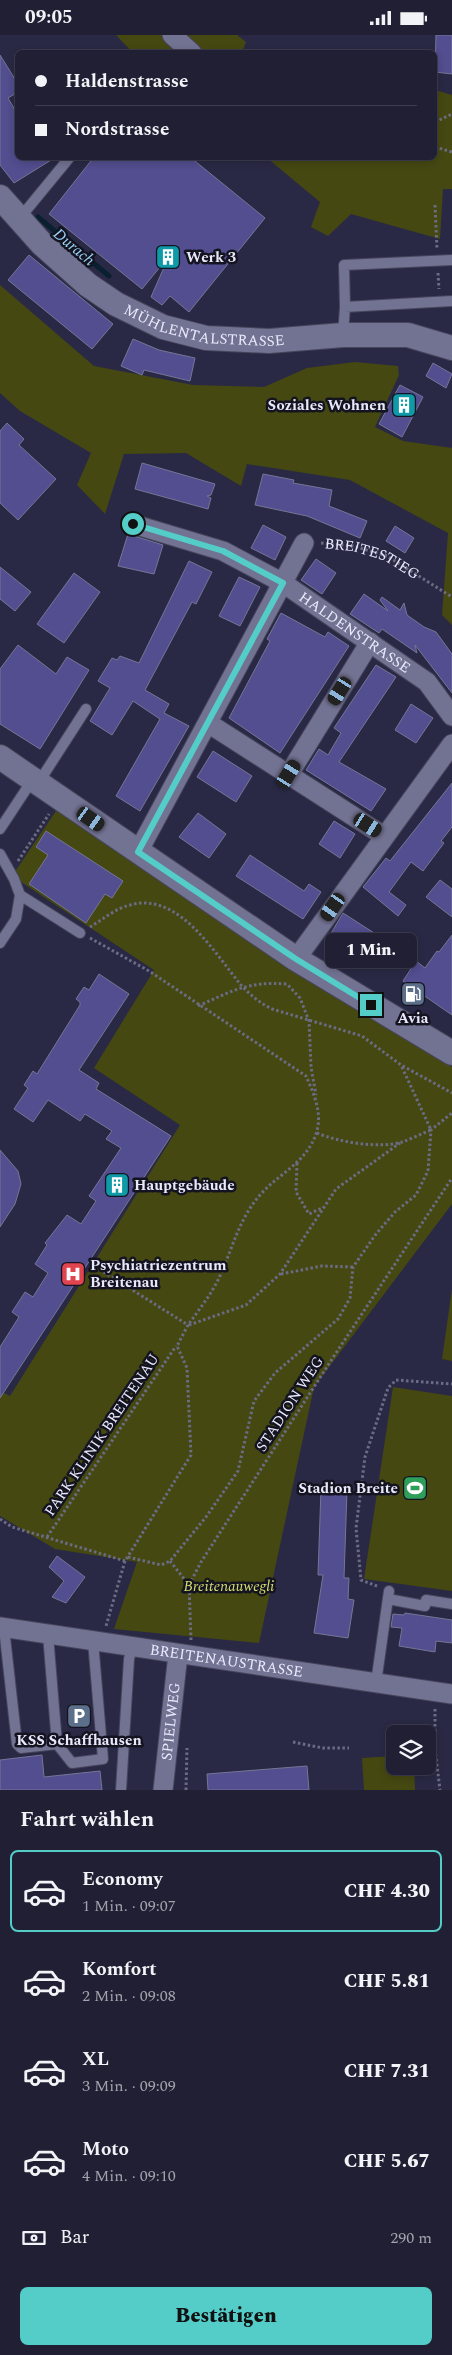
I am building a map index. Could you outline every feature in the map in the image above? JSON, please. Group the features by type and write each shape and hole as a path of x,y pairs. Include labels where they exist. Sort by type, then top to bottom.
{"street":[{"path":"172,35 189,50"},
{"name":"MÜHLENTALSTRASSE","path":"7,205 42,244 88,285 116,304 163,327 206,338 270,341 343,335 408,335 452,348"},
{"name":"HALDENSTRASSE","path":"133,524 223,551 283,583 427,682 452,716"},
{"name":"BREITESTIEG","path":"138,852 304,543"},
{"path":"289,774 370,642"},
{"path":"208,723 384,836"},
{"path":"296,959 452,744"},
{"path":"0,757 296,959 452,1053"},
{"name":"BREITENAUSTRASSE","path":"2,1628 444,1693"},
{"name":"SPIELWEG","path":"163,1790 185,1655"}],"lane":[{"path":"7,205 24,213 68,160"},
{"path":"343,335 345,307 344,265 452,260"},
{"path":"345,307 452,301"},
{"path":"0,829 86,709"},
{"path":"0,854 20,895 80,933"},
{"path":"0,943 16,919 20,895"},
{"path":"376,1683 389,1595 424,1606 426,1600 452,1604"},
{"path":"2,1628 17,1744 21,1748 57,1744"},
{"path":"48,1635 57,1744 72,1763 103,1759 97,1642"},
{"path":"121,1790 129,1659 132,1647"}],"path":[{"path":"437,121 452,114"},
{"path":"437,148 452,152"},
{"name":"BREITESTIEG","path":"304,543 353,546 387,556 452,597"},
{"path":"10,873 60,797"},
{"path":"80,933 129,905 153,903 171,910 206,939 242,986 260,1002 272,1009 362,1036 401,1065 452,1093"},
{"path":"80,933 149,971 198,1006 306,1076 317,1100"},
{"path":"198,1006 242,986 264,983 286,984 300,998 309,1021 311,1067 317,1100 317,1133 334,1140 358,1143 400,1143"},
{"path":"0,1519 12,1527 126,1559 161,1565 170,1561 206,1517 238,1471 254,1401 275,1373 338,1319 350,1298 352,1267 376,1233 395,1212 416,1195 428,1171 431,1130 401,1065"},
{"path":"99,1269 188,1325 246,1305 280,1274 336,1189 400,1143 431,1130 452,1113"},
{"name":"PARK KLINIK BREITENAU","path":"47,1537 176,1346 217,1281 243,1218 261,1194 309,1149 317,1133"},
{"path":"296,1163 296,1192 309,1214 322,1208"},
{"name":"STADION WEG","path":"185,1655 189,1585 201,1562 452,1178"},
{"path":"280,1274 322,1266 352,1267"},
{"name":"PARK KLINIK BREITENAU","path":"97,1642 126,1559 191,1455 187,1368 176,1346"},
{"path":"389,1595 361,1580 356,1528 365,1457 388,1388 396,1380 452,1384"},
{"path":"170,1561 189,1585"},
{"path":"440,1790 435,1749 444,1693"},
{"path":"293,1742 323,1748 349,1747"}],"green space":[{"path":"116,35 237,35 246,42 243,50 130,50"},
{"path":"437,91 452,95 452,189 443,189 440,239 351,214 328,236 311,227 320,202 269,160 437,160"},
{"path":"0,285 94,366 193,385 264,387 307,368 355,362 398,366 399,375 375,427 403,441 452,448 452,625 442,615 448,533 350,480 247,464 241,486 186,453 124,454 105,514 77,485 91,453 20,411 0,393"},
{"name":"Breitenauwegli","path":"58,808 281,962 452,1067 452,1204 314,1387 259,1643 114,1629 137,1562 55,1549 0,1516 0,1391 10,1396 180,1125 94,1068 154,970 12,876"},
{"path":"452,1289 452,1361 442,1359"},
{"name":"Stadion Breite","path":"393,1387 452,1396 452,1591 364,1579"},
{"path":"386,1757 386,1775 414,1775 415,1790 364,1790 362,1758"}],"building":[{"path":"436,35 452,35 452,74 437,72"},
{"path":"0,55 15,79 15,94 8,98 15,110 15,160 51,160 14,183 0,165"},
{"name":"Werk 3","path":"92,160 194,160 265,218 189,312 170,296 162,305 151,297 169,256 142,289 49,214"},
{"path":"29,255 113,324 92,349 8,280"},
{"path":"133,339 159,350 195,358 190,381 144,370 142,375 121,366"},
{"path":"433,363 452,374 446,388 426,376"},
{"name":"Soziales Wohnen","path":"400,385 423,397 402,437 379,424"},
{"path":"7,423 24,439 19,445 56,479 18,520 0,503 0,431"},
{"path":"142,463 215,484 211,495 207,496 211,498 208,509 135,489"},
{"path":"263,474 294,480 293,483 332,490 329,506 367,521 360,538 307,516 255,505"},
{"path":"263,525 286,537 275,560 251,548"},
{"path":"395,526 414,538 405,553 386,541"},
{"path":"128,534 163,545 154,574 118,566"},
{"path":"316,559 336,573 322,594 301,580"},
{"path":"189,561 212,572 196,604 192,602 145,690 169,704 164,713 189,726 140,811 116,796 160,719 133,701 112,735 90,721 110,688 98,681 112,658 117,660 120,656 139,663"},
{"path":"0,567 31,592 15,611 0,599"},
{"path":"74,573 100,592 64,643 37,624"},
{"path":"239,577 260,587 240,626 219,616"},
{"path":"364,594 388,611 380,600 382,597 400,610 404,603 407,615 424,627 436,632 452,654 452,693 415,645 417,653 382,629 379,633 350,614"},
{"path":"281,613 325,637 328,632 349,646 280,753 229,718 270,641 267,639"},
{"path":"18,645 56,674 67,657 89,670 40,749 0,724 0,669"},
{"path":"376,665 396,677 339,762 386,789 371,811 306,770 319,749 328,755 341,733 334,728"},
{"path":"411,704 433,718 416,743 395,730"},
{"path":"213,751 252,776 236,802 197,777"},
{"path":"452,783 452,827 441,841 444,843 423,871 411,862 389,892 406,905 398,916 363,887 386,858 390,861"},
{"path":"198,813 226,834 209,858 179,837"},
{"path":"334,821 355,834 340,858 319,844"},
{"path":"46,831 123,881 112,898 105,894 86,923 29,884 48,855 36,847"},
{"path":"250,855 304,891 309,884 321,892 303,919 236,876"},
{"path":"440,880 452,889 452,917 426,897"},
{"path":"343,913 382,938 368,960 330,935"},
{"path":"452,935 452,1015 403,981 416,961 425,968"},
{"name":"Hauptgebäude","path":"99,974 129,994 79,1070 99,1083 96,1089 171,1136 0,1398 0,1347 19,1317 12,1312 25,1292 33,1297 48,1273 35,1264 47,1245 45,1243 67,1215 81,1224 96,1201 89,1196 121,1148 106,1139 112,1131 85,1114 80,1121 48,1100 33,1122 14,1109 28,1088 24,1085 33,1071 37,1074 80,1005 80,1002 76,999 84,987 89,990"},
{"path":"0,1150 18,1171 21,1184 15,1204 0,1227"},
{"path":"321,1489 347,1490 344,1578 349,1578 348,1599 354,1600 348,1638 314,1633 323,1575 318,1575"},
{"path":"57,1556 85,1577 66,1603 52,1597 64,1581 49,1567"},
{"path":"405,1613 452,1620 452,1643 436,1641 435,1652 399,1646 402,1628 391,1627 393,1614 404,1615"},
{"path":"42,1755 44,1777 100,1771 102,1790 0,1790 0,1760"},
{"path":"307,1766 309,1790 208,1790 207,1774"}],"waterway":[{"name":"Durach","path":"38,217 109,276"}],"place":[{"name":"Werk 3","path":"168,257"},
{"name":"Soziales Wohnen","path":"404,405"},
{"name":"Avia","path":"413,994"},
{"name":"Hauptgebäude","path":"117,1185"},
{"name":"Psychiatriezentrum Breitenau","path":"73,1274"},
{"name":"Stadion Breite","path":"415,1488"},
{"name":"KSS Schaffhausen","path":"79,1716"}],"route":[{"path":"133,524 223,551 283,583 138,852 296,959 371,1005"}]}
